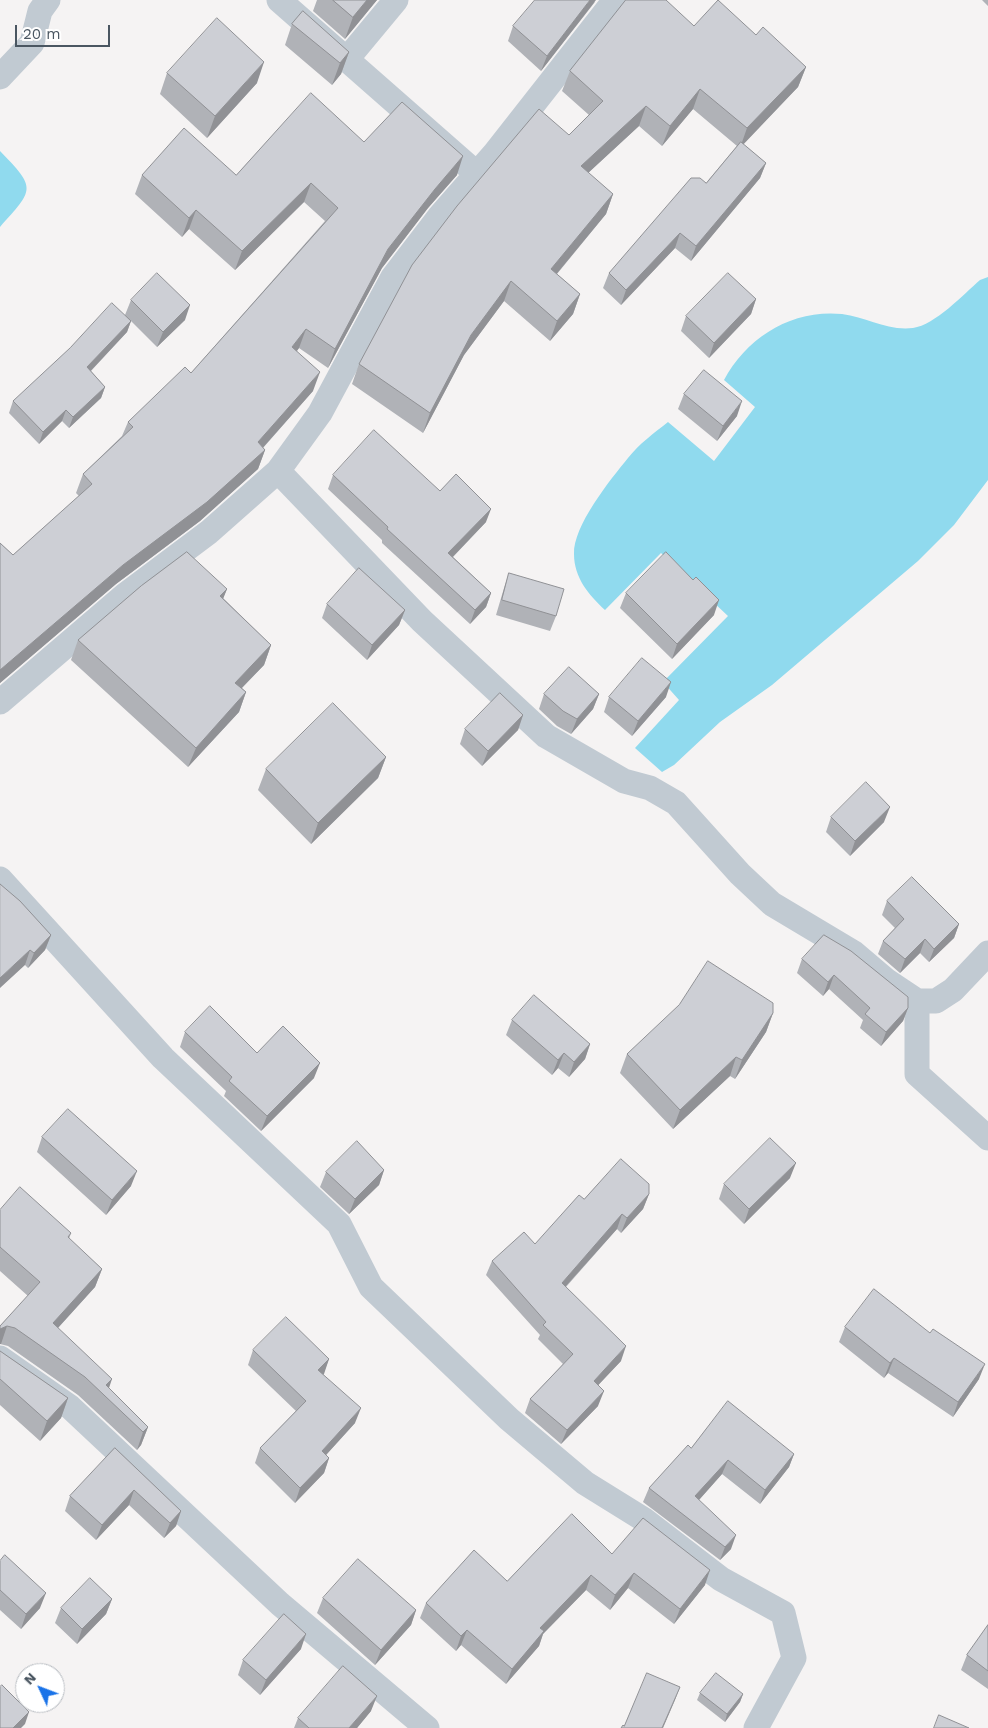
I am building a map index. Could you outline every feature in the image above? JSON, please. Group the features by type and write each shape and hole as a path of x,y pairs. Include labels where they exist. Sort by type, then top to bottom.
{"street":[{"path":"0,77 32,43 40,10 48,0"},
{"path":"279,0 477,174"},
{"path":"347,58 396,0"},
{"path":"0,702 125,595 209,532 278,471 320,414 393,277 439,217 477,174 615,0"},
{"path":"278,471 422,620 546,736 624,781 650,788 676,803 740,874 772,904 854,953 887,981 917,1001 936,1001 954,990 988,953"},
{"path":"0,879 163,1058 338,1224 371,1287 509,1419 585,1483 643,1519 721,1579 782,1613 794,1658 756,1728"},
{"path":"917,1001 916,1074 988,1138"},
{"path":"0,1358 70,1407 280,1604 427,1728"}],"water":[{"path":"0,151 20,174 27,189 20,204 0,227"},
{"path":"988,277 988,480 954,525 918,561 772,685 720,722 674,765 662,772 635,748 679,700 663,682 728,616 661,553 605,610 593,598 580,578 574,554 579,530 594,504 632,453 668,422 714,461 755,407 724,380 745,351 773,329 789,321 806,316 824,314 842,314 894,328 922,326 958,301 980,280"}],"building":[{"path":"333,0 367,0 353,17"},
{"path":"535,0 590,0 547,56 513,26"},
{"path":"626,0 666,0 694,26 718,0 756,35 763,27 806,67 747,128 700,89 670,126 646,106 581,166 613,194 551,269 580,294 557,321 511,281 471,335 430,413 359,364 412,265 457,206 539,109 569,135 603,101 570,71"},
{"path":"303,11 349,52 340,63 292,24"},
{"path":"217,18 264,62 215,116 167,73"},
{"path":"311,93 364,142 402,102 463,156 388,249 335,349 306,329 292,347 320,372 258,442 265,450 207,502 123,565 0,670 0,543 13,555 92,484 83,474 133,427 128,422 185,367 191,373 338,208 311,183 242,251 196,210 189,218 142,175 184,128 236,175"},
{"path":"741,142 766,163 696,246 680,233 626,290 609,273 691,178 700,178 706,183"},
{"path":"157,273 190,305 163,332 131,300"},
{"path":"728,273 756,299 714,343 686,316"},
{"path":"112,303 131,321 87,367 105,387 73,417 66,410 43,432 13,401 70,348"},
{"path":"704,370 742,401 723,426 684,394"},
{"path":"374,430 440,491 456,474 491,509 448,553 491,593 475,610 387,529 388,527 333,475"},
{"path":"187,552 227,589 220,596 271,645 235,683 246,692 196,748 78,640 141,586"},
{"path":"666,552 693,580 696,577 719,600 677,644 626,593"},
{"path":"359,568 405,610 372,645 327,604"},
{"path":"509,573 564,589 556,616 502,600"},
{"path":"642,658 671,682 638,721 609,697"},
{"path":"569,667 599,694 577,719 563,711 544,694"},
{"path":"500,693 523,715 488,751 465,729"},
{"path":"333,703 386,757 318,823 266,769"},
{"path":"866,782 890,807 855,841 831,817"},
{"path":"912,877 959,924 934,949 925,939 905,959 883,941 904,919 887,901"},
{"path":"0,884 20,901 51,935 34,953 30,950 0,978"},
{"path":"824,935 851,951 908,997 908,1008 886,1032 865,1014 870,1008 834,975 828,982 802,959"},
{"path":"708,961 773,1003 773,1013 742,1060 736,1057 680,1110 627,1054 679,1005"},
{"path":"534,995 590,1044 574,1062 564,1053 558,1060 512,1020"},
{"path":"210,1006 257,1053 283,1026 320,1063 267,1116 229,1081 232,1077 185,1032"},
{"path":"68,1109 137,1171 112,1200 42,1137"},
{"path":"770,1138 796,1163 749,1209 724,1184"},
{"path":"357,1141 384,1170 355,1199 326,1172"},
{"path":"621,1159 649,1184 649,1194 627,1218 622,1214 562,1283 626,1346 594,1381 604,1391 567,1430 530,1399 573,1354 543,1325 546,1322 492,1261 524,1232 535,1244 579,1195 584,1199"},
{"path":"20,1187 71,1233 68,1237 102,1269 53,1323 112,1379 106,1385 148,1427 143,1432 85,1377 15,1328 7,1326 0,1329 0,1326 40,1282 0,1247 0,1210"},
{"path":"874,1289 930,1333 933,1329 985,1364 958,1402 894,1358 890,1363 845,1327"},
{"path":"286,1317 329,1359 318,1370 361,1408 322,1451 329,1458 300,1488 260,1448 306,1401 253,1350"},
{"path":"0,1351 68,1398 47,1421 0,1379"},
{"path":"728,1401 794,1454 765,1490 728,1460 695,1496 736,1535 725,1547 649,1488 688,1445 691,1448"},
{"path":"115,1448 181,1511 170,1523 134,1490 102,1525 70,1496"},
{"path":"572,1514 612,1554 643,1518 710,1570 680,1609 634,1573 615,1595 591,1575 540,1628 544,1631 512,1669 467,1630 461,1636 426,1603 474,1550 507,1581"},
{"path":"5,1555 46,1593 26,1614 0,1590 0,1561"},
{"path":"358,1559 416,1610 381,1650 323,1598"},
{"path":"90,1578 112,1599 82,1629 61,1608"},
{"path":"284,1614 306,1634 266,1680 243,1660"},
{"path":"988,1625 988,1671 967,1655"},
{"path":"343,1666 377,1696 349,1728 309,1728 298,1718"},
{"path":"647,1673 680,1687 662,1728 621,1728 624,1726"},
{"path":"716,1673 743,1694 727,1714 700,1693"},
{"path":"2,1685 15,1698 15,1713 28,1713 13,1728 0,1728 0,1687"},
{"path":"939,1715 969,1728 934,1728"}]}
